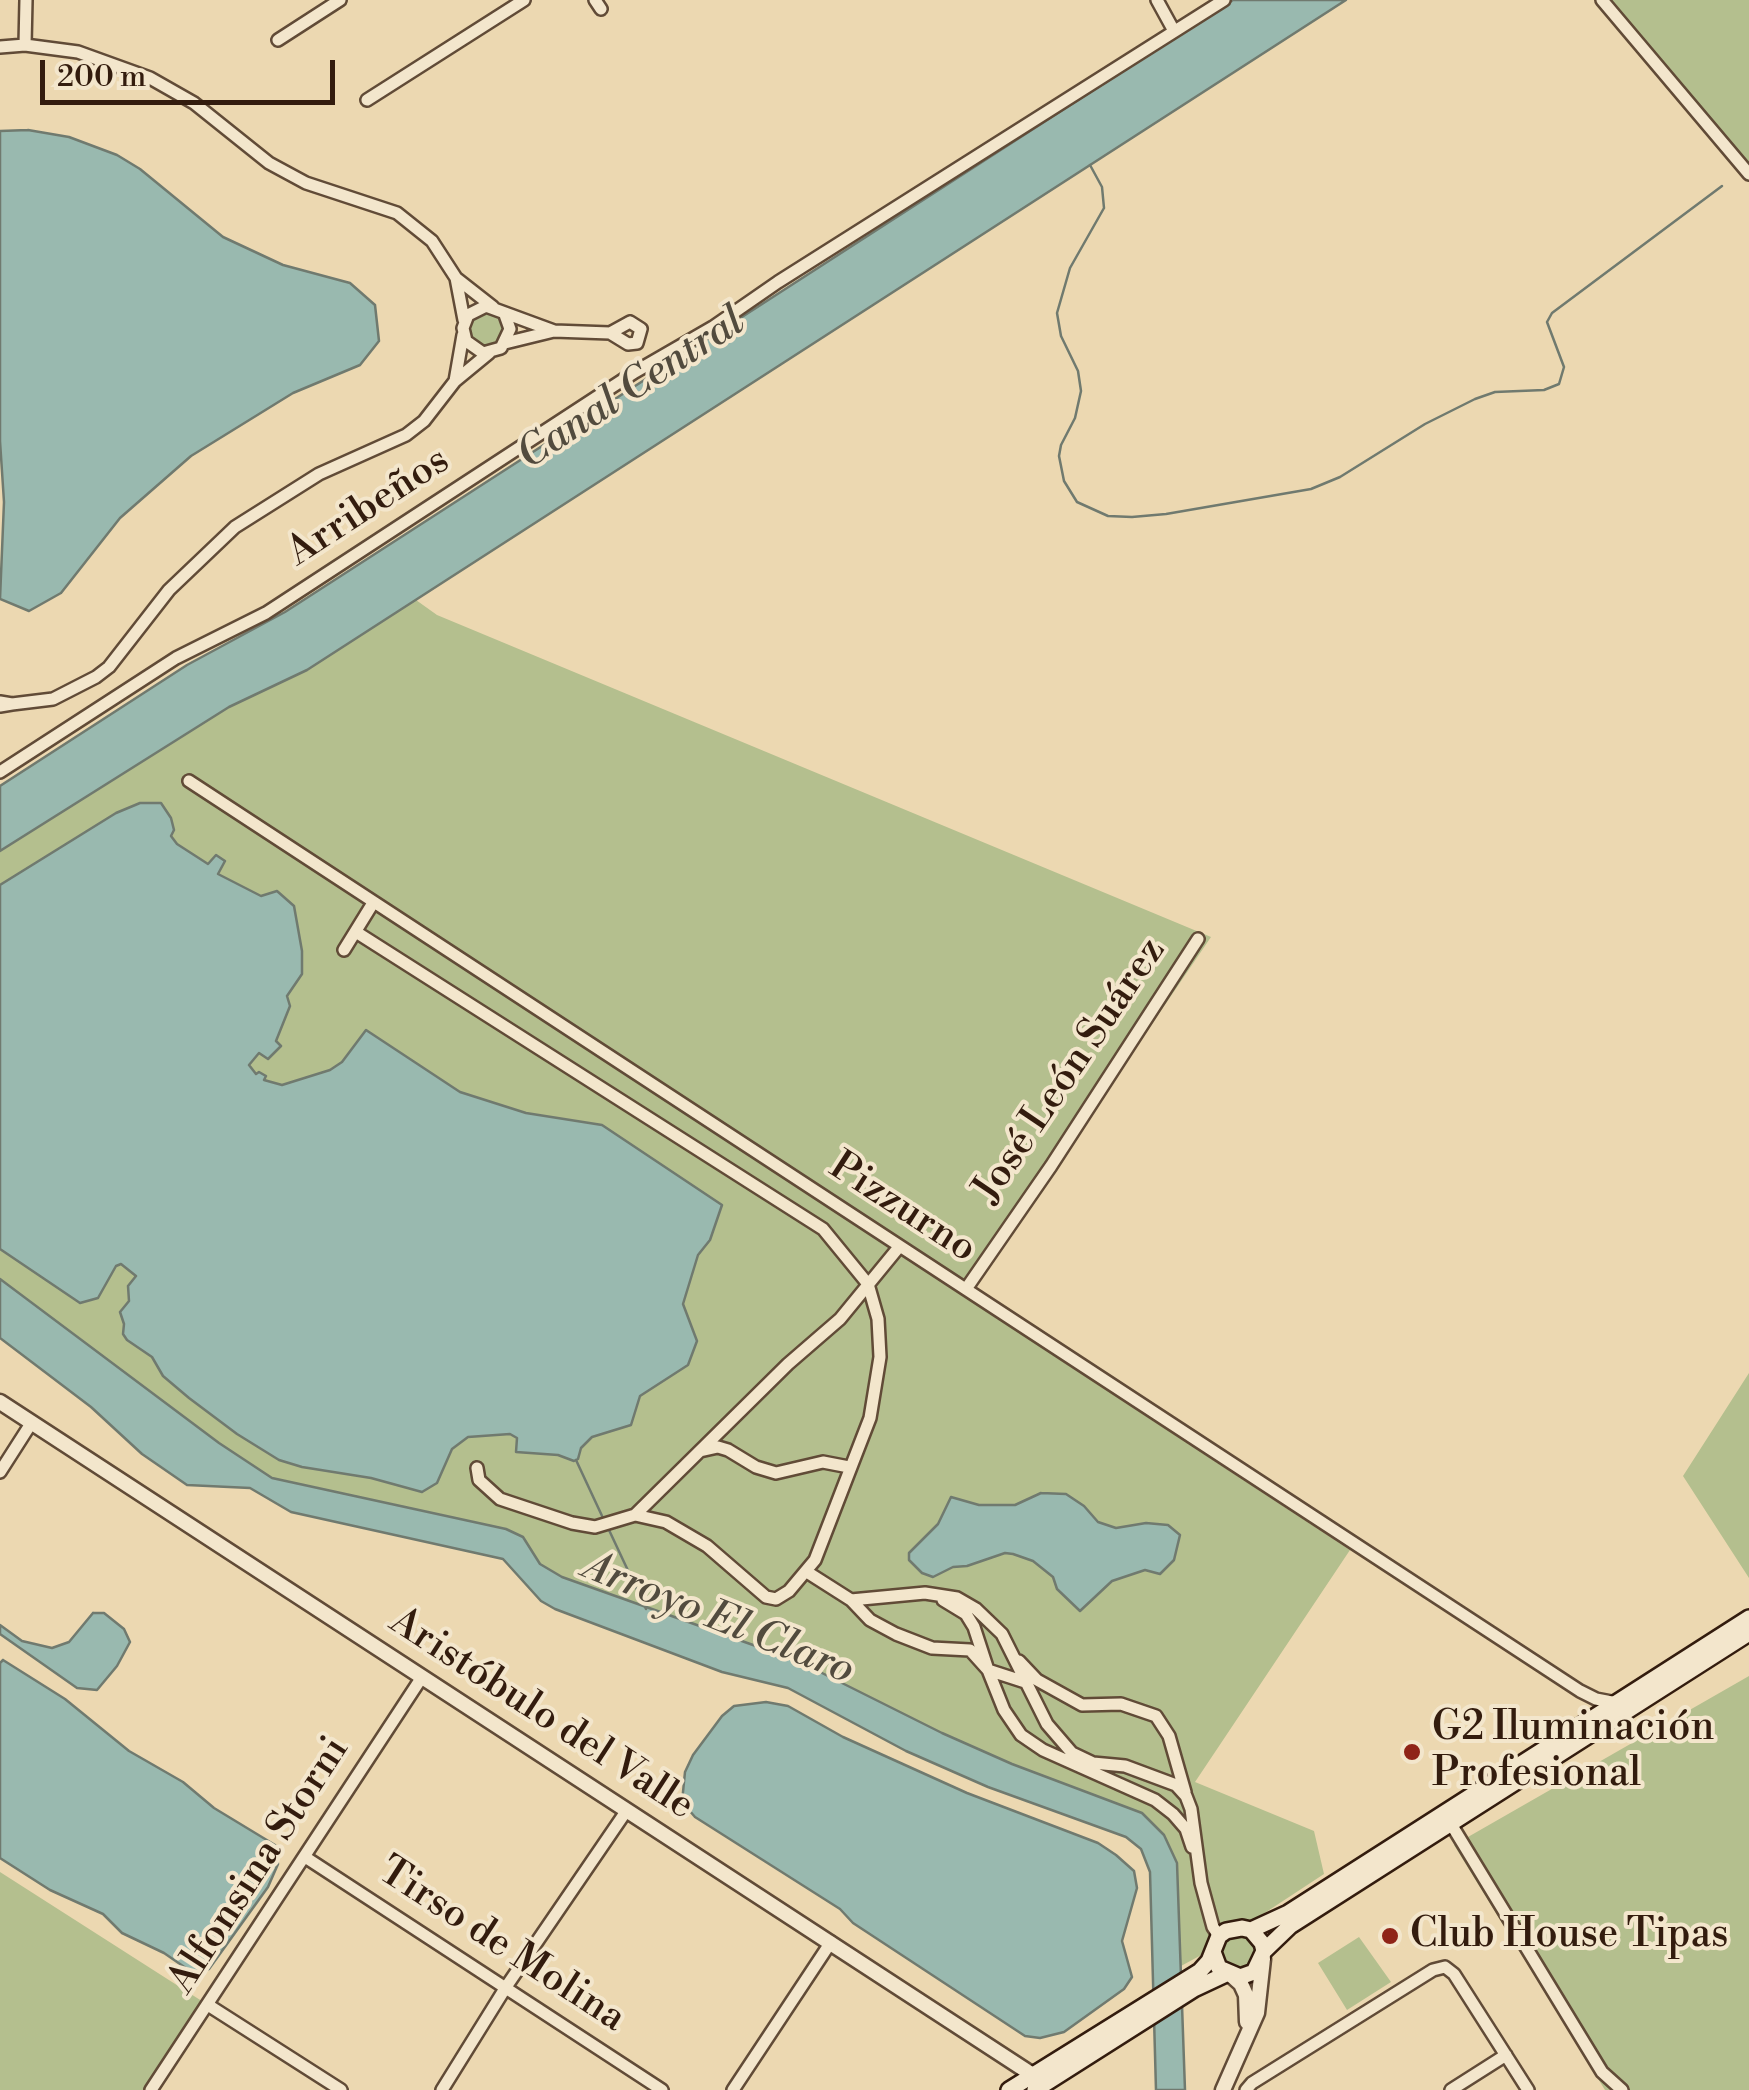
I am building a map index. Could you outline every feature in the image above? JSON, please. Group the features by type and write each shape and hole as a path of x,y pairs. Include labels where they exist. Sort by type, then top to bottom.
{"main road":[{"path":"1009,2090 1038,2082 1193,1983 1206,1967 1216,1944 1234,1928 1250,1930 1288,1914 1749,1618"},
{"path":"1193,1983 1254,1972 1263,1955 1290,1926 1749,1633"},
{"path":"1250,1930 1257,1936 1263,1955"},
{"path":"1216,1944 1219,1968 1229,1975"}],"street":[{"path":"24,46 26,0"},
{"path":"278,40 340,0"},
{"path":"366,100 524,0"},
{"path":"1157,0 1174,32"},
{"name":"Arribeños","path":"0,772 176,658 266,614 636,372 713,327 1224,0"},
{"path":"1602,0 1749,174"},
{"path":"0,47 78,52 172,89 268,164 329,192 383,206 410,222 432,241 456,278 505,315 554,331 610,334"},
{"path":"456,278 464,328 476,351 490,352"},
{"path":"455,381 464,328 479,307 494,307"},
{"path":"505,315 510,329 505,343"},
{"path":"4,704 53,699 96,677 169,590 224,537 286,492 406,435 424,421 455,381 490,352 505,343 554,331"},
{"name":"Pizzurno","path":"190,781 1580,1691 1617,1703"},
{"path":"344,950 374,902"},
{"path":"356,932 823,1229 868,1284 878,1318 880,1356 870,1418 816,1560 790,1591 776,1599 766,1597 707,1546 666,1522 635,1516 606,1524 572,1522 500,1499 479,1480 477,1468"},
{"name":"José León Suárez","path":"966,1289 1198,939"},
{"path":"635,1516 788,1364 840,1318 899,1247"},
{"name":"Aristóbulo del Valle","path":"0,1402 832,1942 1038,2082"},
{"path":"0,1472 32,1422"},
{"path":"700,1451 718,1447 728,1450 776,1474 823,1462 850,1467"},
{"path":"807,1572 850,1600 870,1620 896,1634 932,1648 970,1650 988,1670 1025,1682"},
{"path":"850,1600 925,1593 957,1598 976,1609 1002,1634 1047,1724 1072,1753 1093,1764 1126,1766 1158,1776 1176,1785 1186,1796"},
{"path":"925,1593 966,1614 974,1626 1004,1710 1020,1735 1044,1750 1155,1800 1186,1829 1198,1862"},
{"path":"1014,1656 1037,1680 1082,1704 1121,1704 1156,1716 1169,1736 1186,1796 1216,1944"},
{"name":"Alfonsina Storni","path":"151,2090 422,1676"},
{"path":"1580,1691 1586,1709 1580,1727"},
{"path":"442,2090 506,1987 627,1810"},
{"path":"1451,1824 1602,2072 1622,2090"},
{"name":"Tirso de Molina","path":"305,1856 662,2090"},
{"path":"733,2090 832,1942"},
{"path":"1222,2090 1257,2013 1263,1955"},
{"path":"1246,2090 1432,1970 1445,1966 1454,1974 1528,2090"},
{"path":"1229,1975 1240,1984 1247,1998 1246,2033"},
{"path":"208,2005 341,2090"},
{"path":"1451,2090 1506,2055"}],"green space":[{"path":"1608,0 1749,0 1749,165"},
{"path":"489,311 502,317 506,337 486,351 468,337 469,324"},
{"path":"416,600 437,615 1211,937 966,1298 1350,1550 1195,1782 1314,1831 1324,1874 1254,1920 1224,1923 1214,1932 1205,1953 1181,1966 1177,1863 1142,1813 1012,1764 798,1661 562,1577 540,1564 523,1537 506,1529 272,1478 219,1443 0,1279 0,851 229,707 307,670"},
{"path":"1749,1373 1749,1578 1683,1476"},
{"path":"1749,1676 1749,2090 1605,2090 1454,1845"},
{"path":"0,1872 208,2005 151,2090 0,2090"},
{"path":"1232,1936 1245,1936 1258,1949 1249,1970 1225,1967 1220,1950"},
{"path":"1359,1937 1391,1982 1347,2010 1318,1963"}],"water":[{"name":"Canal Central","path":"1233,0 1346,0 307,670 229,707 0,851 0,786 187,665 285,612"},
{"path":"28,130 69,137 117,155 223,237 283,265 350,283 375,305 379,341 360,365 293,393 191,456 120,518 61,593 29,611 0,599 4,502 0,441 0,131"},
{"path":"140,803 161,803 171,818 171,836 177,844 208,864 216,855 225,861 218,874 261,896 277,891 294,906 302,974 287,996 290,1006 276,1041 281,1046 268,1059 259,1053 249,1065 256,1074 266,1076 264,1080 282,1085 330,1070 342,1062 366,1030 460,1092 526,1113 602,1125 722,1205 710,1240 698,1255 683,1304 697,1341 688,1365 640,1396 631,1425 592,1437 574,1461 558,1455 516,1452 517,1438 510,1434 468,1437 452,1449 437,1483 422,1492 371,1478 302,1467 279,1460 237,1434 163,1376 152,1357 127,1340 120,1312 129,1301 128,1286 136,1276 121,1264 116,1266 98,1298 80,1303 0,1249 0,885 116,813"},
{"name":"Arroyo El Claro","path":"0,1279 219,1443 272,1478 506,1529 523,1537 540,1564 562,1577 798,1661 1012,1764 1142,1813 1164,1835 1177,1863 1185,2090 1156,2090 1150,1872 1141,1849 1126,1837 988,1787 906,1751 788,1688 722,1672 555,1609 541,1601 503,1559 291,1512 250,1488 187,1485 142,1454 91,1407 0,1338"},
{"path":"1041,1493 1066,1494 1098,1522 1116,1528 1146,1523 1168,1525 1180,1535 1174,1560 1160,1574 1145,1570 1112,1581 1080,1611 1057,1589 1053,1577 1033,1561 1013,1554 953,1567 933,1577 922,1573 909,1560 909,1553 938,1524 951,1497 979,1505 1015,1505"},
{"path":"93,1613 104,1613 124,1629 130,1642 97,1690 77,1688 0,1634 0,1625 22,1641 52,1648 69,1642"},
{"path":"3,1660 65,1699 129,1751 183,1782 214,1808 275,1845 278,1864 268,1887 209,1969 193,1973 164,1953 122,1933 103,1914 50,1890 0,1858"},
{"path":"766,1702 788,1706 843,1737 967,1793 1098,1843 1116,1855 1134,1871 1137,1888 1122,1941 1132,1977 1124,1989 1064,2032 1040,2038 1025,2036 853,1923 840,1909 695,1817 682,1802 685,1772 693,1755 734,1706"}],"waterway":[{"path":"1090,165 1102,187 1104,208 1070,268 1057,313 1061,336 1078,371 1081,391 1059,456 1064,481 1077,502 1108,516 1132,517 1311,489 1340,477 1425,424 1475,399 1495,392 1544,390 1559,384 1564,367 1547,322 1552,313 1722,186"},
{"path":"576,1460 603,1518"},
{"path":"609,1530 646,1609"}],"place":[{"name":"G2 Iluminación Profesional","path":"1412,1752"},
{"name":"Club House Tipas","path":"1390,1936"}]}
